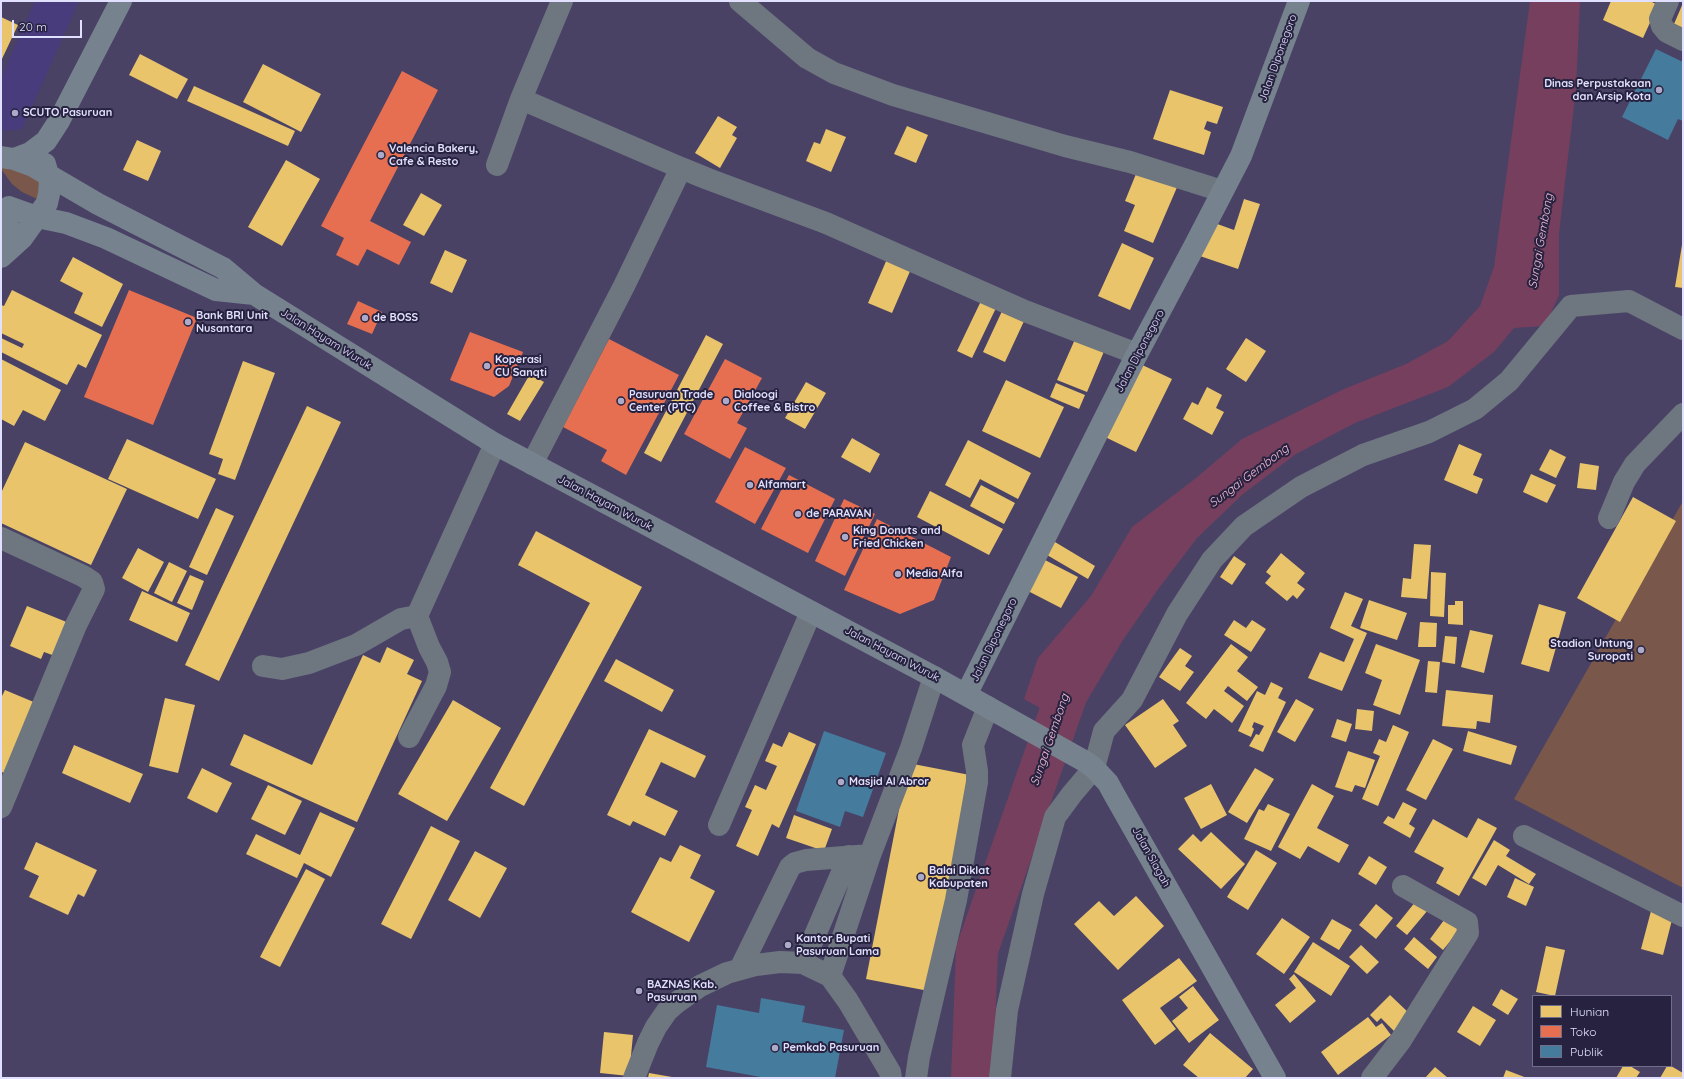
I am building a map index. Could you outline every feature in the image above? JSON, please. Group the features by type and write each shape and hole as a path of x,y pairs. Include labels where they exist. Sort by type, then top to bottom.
{"main road":[{"path":"7,158 30,153 46,141 59,121 121,1"},
{"name":"Jalan Diponegoro","path":"966,695 1137,354 1196,245 1241,156 1299,1"},
{"path":"1,257 22,238 42,210 49,194 50,181 43,156 46,141"},
{"name":"Jalan Hayam Wuruk","path":"7,158 33,166 98,204 223,268 254,294 495,444 966,695"},
{"path":"1,246 7,232 4,205 23,204 42,210 74,201 98,204"},
{"name":"Jalan Hayam Wuruk","path":"42,210 66,223 106,238 216,290 254,294"},
{"name":"Jalan Slagah","path":"966,695 1090,765 1108,783 1275,1078"}],"street":[{"path":"497,165 521,99 562,1"},
{"path":"740,1 807,58 834,73 893,95 1065,146 1130,162 1222,191"},
{"path":"1668,1 1660,19 1662,26 1667,32 1683,40"},
{"path":"521,99 708,179 826,223 1025,311 1137,354"},
{"path":"532,464 624,286 681,168"},
{"path":"1000,1078 1007,1010 1033,894 1055,818 1090,765 1104,731 1132,700 1177,614 1212,560 1244,526 1301,487 1363,454 1429,432 1475,409 1509,381 1571,306 1628,302 1683,329"},
{"path":"1609,518 1624,482 1636,464 1683,414"},
{"path":"409,738 436,686 440,672 417,616 495,444"},
{"path":"1,538 83,576 92,582 94,589 76,625 1,808"},
{"path":"719,825 811,612"},
{"path":"263,666 282,669 308,663 356,645 401,619 417,616"},
{"path":"803,963 859,856 911,748 934,677"},
{"path":"916,1078 919,1057 956,900 977,782 973,745 974,738 993,709"},
{"path":"1524,836 1683,916"},
{"path":"740,969 790,867 795,863 806,860 859,856"},
{"path":"830,976 859,856"},
{"path":"1372,1078 1401,1040 1468,933 1467,922 1402,886"},
{"path":"634,1078 648,1043 667,1011 700,986 726,973 780,962 803,963 830,976 848,1001 890,1072 891,1078"}],"shaded area":[{"path":"35,1 79,1 22,129 1,131 1,78"},
{"path":"1,166 23,170 46,183 37,199 22,192 12,184 1,169"},
{"name":"Stadion Untung Suropati","path":"1683,501 1683,888 1514,799"}],"water":[{"path":"1530,1 1580,1 1576,89 1559,233 1559,295 1545,326 1514,328 1494,352 1448,387 1355,423 1296,454 1243,494 1197,538 1159,588 1123,640 1072,726 1024,699 1038,658 1091,596 1132,527 1196,478 1242,439 1344,389 1406,364 1448,341 1480,306 1494,267"}],"building: Hunian":[{"path":"1611,1 1650,1 1658,5 1643,38 1603,20"},
{"path":"1683,3 1683,28 1674,24"},
{"path":"1,17 18,25 1,61"},
{"path":"140,54 188,79 177,99 129,75"},
{"path":"263,64 321,94 301,132 243,102"},
{"path":"194,86 295,131 288,146 187,101"},
{"path":"1170,90 1223,107 1217,124 1207,121 1204,129 1211,132 1204,155 1153,139"},
{"path":"718,116 737,127 732,135 737,138 720,168 695,153"},
{"path":"907,126 928,135 916,163 894,154"},
{"path":"826,129 846,137 831,172 806,161 814,142 820,144"},
{"path":"137,140 161,151 148,181 123,170"},
{"path":"286,160 320,179 282,246 248,227"},
{"path":"1138,169 1178,185 1153,243 1124,231 1135,205 1125,201"},
{"path":"421,193 442,205 424,236 403,225"},
{"path":"1244,199 1260,204 1238,269 1197,255 1209,221 1234,230"},
{"path":"1122,243 1154,258 1130,310 1098,296"},
{"path":"1683,245 1683,288 1675,287"},
{"path":"445,250 467,260 452,293 430,283"},
{"path":"73,257 123,284 102,327 74,313 83,293 60,281"},
{"path":"887,259 911,269 892,313 868,303"},
{"path":"12,290 102,335 86,368 78,364 67,385 1,352 1,338 22,348 24,344 1,333 1,305 4,306"},
{"path":"981,301 996,308 972,358 957,351"},
{"path":"1003,309 1025,319 1005,362 983,352"},
{"path":"706,335 723,344 661,462 644,453"},
{"path":"1076,337 1105,349 1087,392 1057,380"},
{"path":"1246,338 1266,351 1246,382 1226,369"},
{"path":"1,359 61,390 45,421 23,410 14,426 1,419"},
{"path":"243,361 275,373 235,480 218,474 223,459 209,454"},
{"path":"1138,363 1172,379 1136,452 1103,436"},
{"path":"530,374 544,382 520,421 507,414"},
{"path":"1006,380 1064,407 1040,458 982,431"},
{"path":"806,382 826,393 805,429 785,418"},
{"path":"1056,383 1085,395 1079,409 1050,397"},
{"path":"1207,387 1222,395 1216,408 1224,412 1212,435 1183,419 1192,402 1198,405"},
{"path":"307,406 341,422 219,681 185,665"},
{"path":"852,438 880,454 870,473 841,457"},
{"path":"127,439 216,479 198,519 108,479"},
{"path":"968,440 1031,473 1018,499 980,479 970,498 945,485"},
{"path":"25,442 127,489 91,565 1,523 1,493"},
{"path":"1459,444 1482,454 1473,475 1483,479 1477,494 1444,480"},
{"path":"1550,449 1566,457 1556,478 1539,470"},
{"path":"1580,463 1599,466 1596,490 1577,488"},
{"path":"1531,474 1556,485 1547,503 1523,492"},
{"path":"981,485 1015,503 1004,524 970,506"},
{"path":"930,491 1003,529 989,555 917,517"},
{"path":"1633,497 1676,521 1620,622 1577,598"},
{"path":"216,508 234,516 207,575 189,567"},
{"path":"536,531 642,587 524,806 490,788 590,603 518,565"},
{"path":"1055,542 1095,566 1088,579 1047,555"},
{"path":"1414,544 1431,545 1427,599 1401,597 1403,578 1411,579"},
{"path":"138,548 164,562 148,592 122,578"},
{"path":"1281,553 1305,573 1297,583 1305,589 1297,599 1293,595 1287,601 1265,583 1271,576 1266,572"},
{"path":"1234,556 1246,564 1232,585 1220,577"},
{"path":"1045,560 1078,577 1061,608 1028,591"},
{"path":"169,562 187,571 172,602 154,593"},
{"path":"1431,572 1446,573 1444,617 1430,616"},
{"path":"190,575 204,581 192,610 177,603"},
{"path":"142,591 190,613 177,642 129,620"},
{"path":"1345,592 1363,599 1351,626 1367,633 1342,691 1308,678 1320,652 1344,662 1354,639 1330,628"},
{"path":"1369,600 1407,613 1397,640 1360,628"},
{"path":"1455,601 1463,601 1463,625 1448,624 1448,605 1455,605"},
{"path":"1539,604 1566,612 1549,672 1521,664"},
{"path":"27,606 69,623 55,656 44,652 41,659 10,646"},
{"path":"1234,620 1246,628 1252,620 1266,629 1251,652 1224,635"},
{"path":"1420,622 1437,623 1436,647 1418,647"},
{"path":"1470,630 1493,635 1484,673 1461,667"},
{"path":"1445,636 1457,637 1455,664 1442,662"},
{"path":"1231,644 1248,657 1237,671 1258,687 1247,701 1228,686 1224,691 1244,706 1232,723 1214,709 1206,719 1186,703"},
{"path":"1376,644 1420,660 1400,715 1373,705 1382,680 1365,673"},
{"path":"387,647 414,660 407,674 422,681 357,822 230,765 244,734 312,765 363,655 380,663"},
{"path":"1180,648 1192,656 1185,666 1194,672 1180,691 1159,677"},
{"path":"616,659 674,690 662,712 604,681"},
{"path":"1428,661 1440,662 1437,693 1425,692"},
{"path":"1271,682 1283,688 1278,698 1286,702 1263,752 1249,746 1256,734 1259,735 1264,726 1254,722 1252,727 1254,729 1251,737 1238,731 1257,691 1265,695"},
{"path":"5,690 36,703 5,773 1,772 1,698"},
{"path":"1446,690 1493,695 1490,723 1477,721 1476,729 1442,726"},
{"path":"165,698 195,705 178,773 149,766"},
{"path":"1163,699 1179,721 1173,725 1187,746 1155,768 1125,725"},
{"path":"1296,699 1314,709 1295,742 1277,732"},
{"path":"453,700 501,728 447,821 398,794"},
{"path":"1357,709 1374,711 1372,731 1355,729"},
{"path":"1337,719 1352,724 1346,742 1331,737"},
{"path":"1393,725 1409,732 1378,806 1362,799 1380,756 1373,753 1379,739 1386,742"},
{"path":"649,729 706,756 695,778 661,762 645,795 678,811 665,836 633,821 630,826 607,815"},
{"path":"1468,731 1517,746 1511,765 1463,751"},
{"path":"789,732 816,744 779,828 772,824 758,856 736,846 752,810 745,807 755,785 766,790 777,766 765,761 773,743 782,747"},
{"path":"1433,739 1453,749 1426,800 1406,790"},
{"path":"74,745 143,774 130,803 62,773"},
{"path":"1348,751 1375,760 1365,788 1355,785 1352,792 1335,787"},
{"name":"Balai Diklat Kabupaten","path":"908,763 975,776 934,992 866,979"},
{"path":"202,768 232,783 217,813 187,798"},
{"path":"1255,768 1274,779 1247,823 1228,812"},
{"path":"1211,784 1227,815 1201,829 1184,798"},
{"path":"1312,784 1334,796 1317,828 1349,845 1339,863 1308,846 1300,859 1278,847"},
{"path":"268,785 302,801 285,835 251,819"},
{"path":"1403,802 1417,809 1409,824 1415,828 1410,838 1383,823 1388,816 1394,819"},
{"path":"1268,804 1290,814 1271,851 1244,839 1259,809 1264,811"},
{"path":"320,812 355,828 331,877 304,863 297,878 246,854 256,834 300,855"},
{"path":"794,815 832,829 824,851 786,838"},
{"path":"1478,818 1497,828 1459,896 1436,883 1444,868 1414,852 1433,819 1467,838"},
{"path":"431,826 460,841 411,939 381,924"},
{"path":"1211,832 1245,864 1221,889 1178,849 1193,834 1201,842"},
{"path":"1494,840 1510,850 1506,856 1536,874 1529,884 1498,865 1486,886 1472,878"},
{"path":"36,842 97,870 84,897 78,894 68,915 29,897 39,876 24,869"},
{"path":"680,845 701,855 690,878 715,891 689,942 631,912 660,857 671,862"},
{"path":"1256,850 1277,863 1248,910 1227,897"},
{"path":"475,851 507,868 480,918 448,900"},
{"path":"1369,856 1387,867 1376,885 1358,874"},
{"path":"306,869 325,879 280,967 260,957"},
{"path":"1515,878 1534,887 1526,906 1507,897"},
{"path":"1136,896 1164,926 1118,970 1074,924 1099,901 1114,916"},
{"path":"1416,901 1428,910 1407,935 1396,926"},
{"path":"1376,904 1393,918 1376,939 1359,925"},
{"path":"1651,911 1673,916 1663,955 1641,949"},
{"path":"1447,916 1461,928 1443,950 1430,939"},
{"path":"1282,918 1310,937 1284,974 1256,954"},
{"path":"1332,919 1352,930 1339,950 1320,939"},
{"path":"1414,937 1437,957 1428,969 1404,949"},
{"path":"1313,942 1350,966 1331,996 1294,972"},
{"path":"1361,945 1379,962 1367,974 1349,957"},
{"path":"1546,946 1565,950 1555,995 1536,992"},
{"path":"1179,958 1197,981 1160,1008 1176,1029 1155,1045 1122,1000"},
{"path":"1294,974 1316,1001 1290,1023 1275,1005 1296,988 1289,979"},
{"path":"1193,986 1219,1020 1189,1043 1172,1021 1188,1008 1179,997"},
{"path":"1501,989 1518,999 1508,1015 1492,1005"},
{"path":"1390,995 1410,1014 1394,1031 1381,1018 1377,1022 1370,1015"},
{"path":"1473,1006 1496,1020 1480,1046 1457,1032"},
{"path":"1368,1017 1376,1027 1382,1023 1391,1035 1338,1075 1321,1052"},
{"path":"604,1032 633,1035 629,1076 600,1073"},
{"path":"1210,1033 1253,1069 1245,1078 1199,1078 1183,1065"},
{"path":"1435,1067 1448,1078 1425,1078"},
{"path":"1622,1067 1632,1067 1640,1072 1636,1078 1616,1078"},
{"path":"1666,1067 1672,1067 1683,1073 1683,1078 1660,1078"},
{"path":"1506,1070 1527,1078 1503,1078"},
{"path":"649,1073 672,1077 648,1078"}],"building: Toko":[{"name":"Valencia Bakery, Cafe & Resto","path":"402,71 438,90 370,221 411,242 399,265 367,249 358,266 336,255 344,238 321,226"},
{"path":"129,290 197,318 153,425 84,397"},
{"name":"de BOSS","path":"358,301 382,312 372,334 347,324"},
{"name":"Koperasi CU Sanqti","path":"470,332 523,352 509,386 494,397 450,380"},
{"name":"Pasuruan Trade Center (PTC)","path":"609,339 679,375 626,475 601,461 607,450 563,427"},
{"name":"Dialoogi Coffee & Bistro","path":"725,359 762,378 737,423 747,428 730,459 684,434"},
{"name":"Alfamart","path":"745,447 786,468 755,524 715,502"},
{"name":"de PARAVAN","path":"789,475 835,499 808,553 761,529"},
{"name":"King Donuts and Fried Chicken","path":"844,499 875,514 845,576 815,561"},
{"name":"Media Alfa","path":"877,519 951,557 934,600 900,614 844,590"}],"building: Publik":[{"name":"Dinas Perpustakaan dan Arsip Kota","path":"1656,49 1683,62 1683,121 1678,119 1668,140 1622,117"},
{"name":"Masjid Al Abror","path":"824,731 886,753 863,817 845,811 840,827 796,811"},
{"name":"Pemkab Pasuruan","path":"761,998 805,1006 802,1022 844,1030 835,1078 766,1078 706,1067 717,1005 759,1013"}],"waterway":[{"name":"Sungai Gembong","path":"972,1078 977,950 1074,673 1080,666"}],"place":[{"name":"Dinas Perpustakaan dan Arsip Kota","path":"1659,90"},
{"name":"SCUTO Pasuruan","path":"15,113"},
{"name":"Valencia Bakery, Cafe & Resto","path":"381,155"},
{"name":"de BOSS","path":"365,318"},
{"name":"Bank BRI Unit Nusantara","path":"188,322"},
{"name":"Koperasi CU Sanqti","path":"487,366"},
{"name":"Pasuruan Trade Center (PTC)","path":"621,401"},
{"name":"Dialoogi Coffee & Bistro","path":"726,401"},
{"name":"Alfamart","path":"750,485"},
{"name":"de PARAVAN","path":"798,514"},
{"name":"King Donuts and Fried Chicken","path":"845,537"},
{"name":"Media Alfa","path":"898,574"},
{"name":"Stadion Untung Suropati","path":"1641,650"},
{"name":"Masjid Al Abror","path":"841,782"},
{"name":"Balai Diklat Kabupaten","path":"921,877"},
{"name":"Kantor Bupati Pasuruan Lama","path":"788,945"},
{"name":"BAZNAS Kab. Pasuruan","path":"639,991"},
{"name":"Pemkab Pasuruan","path":"775,1048"}]}
